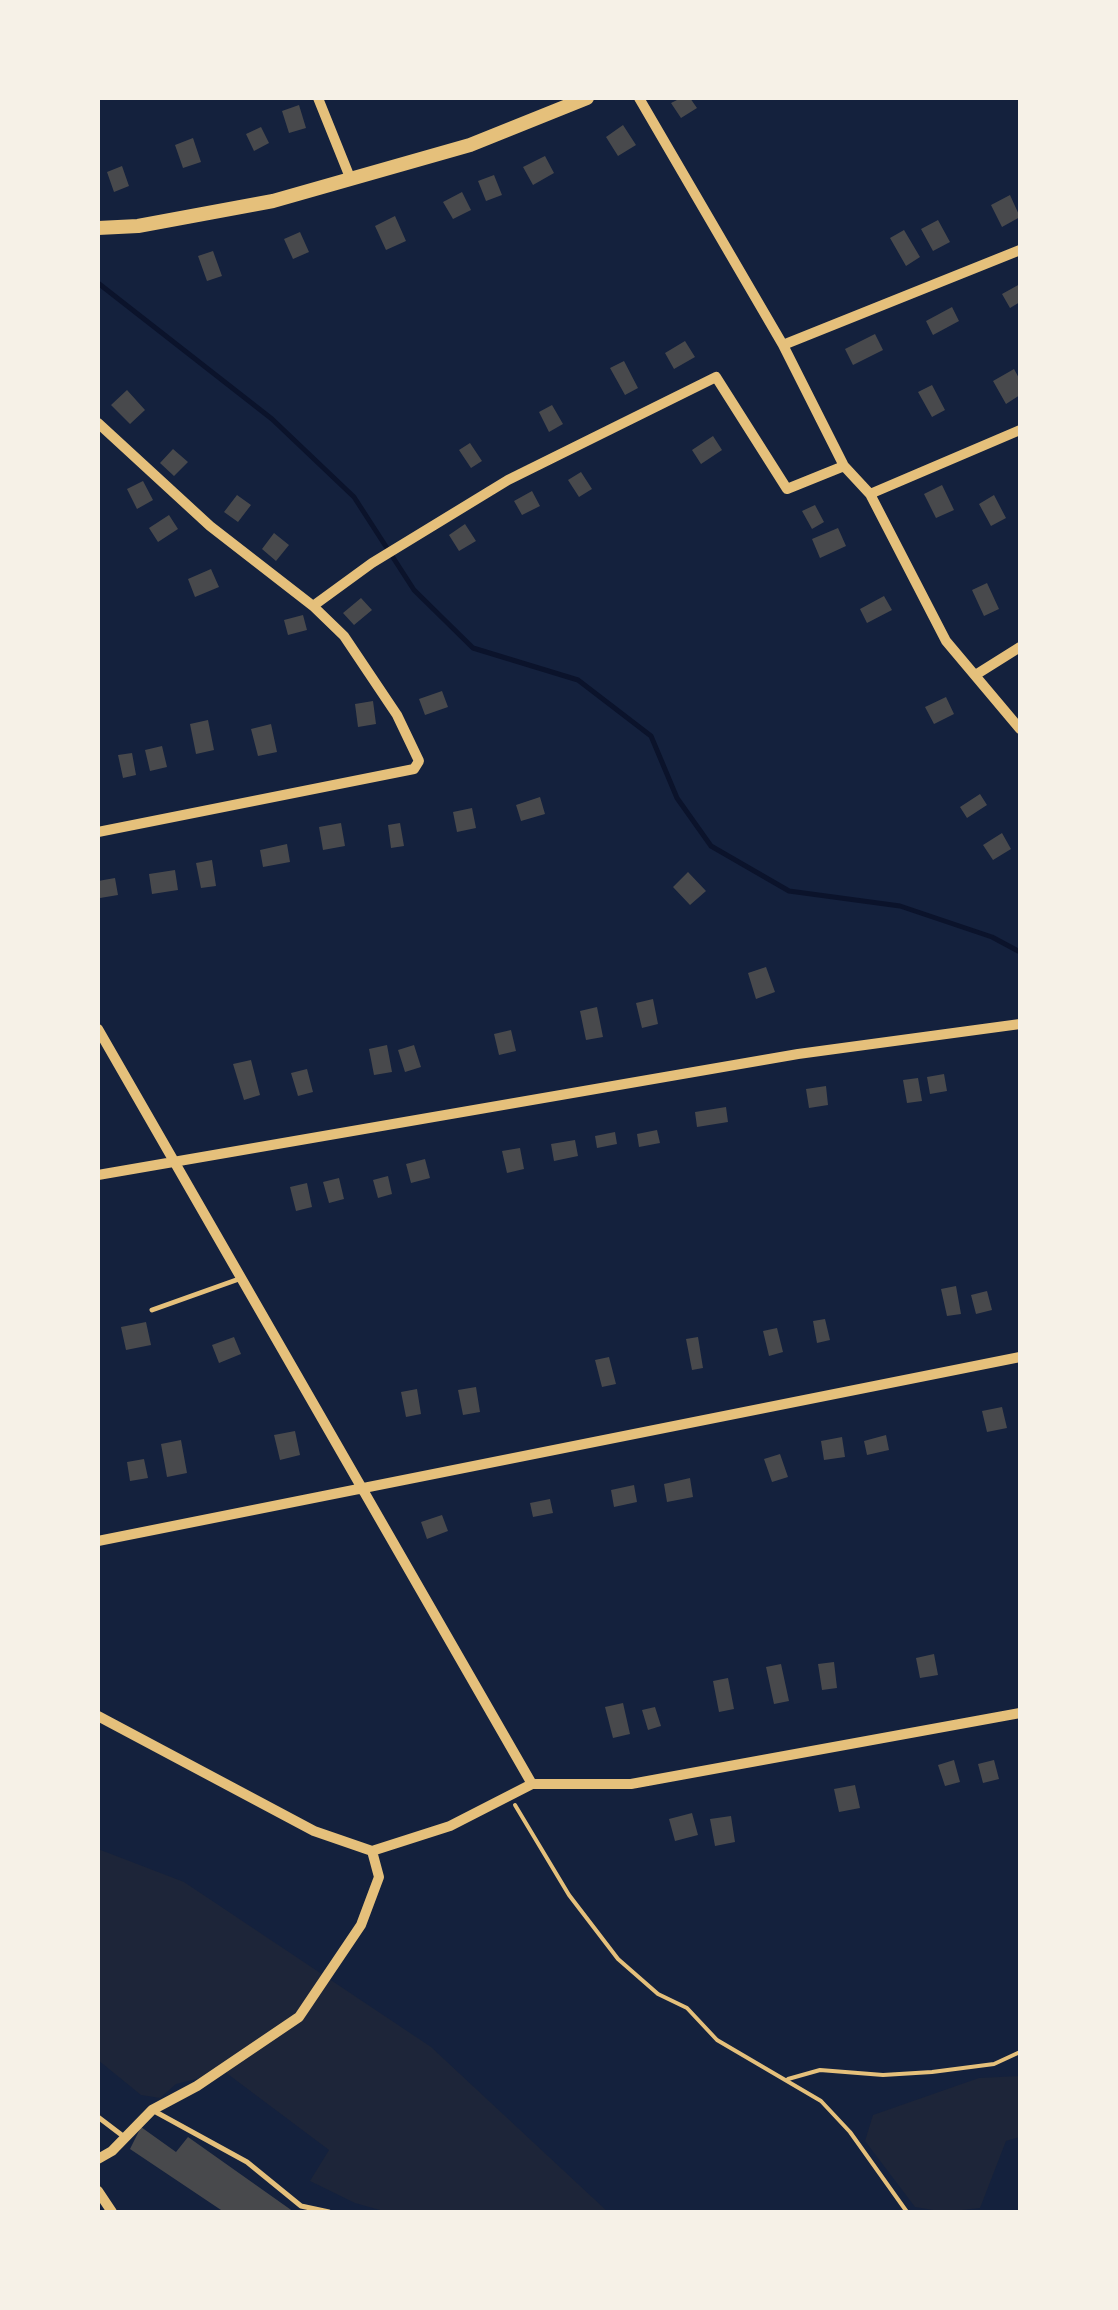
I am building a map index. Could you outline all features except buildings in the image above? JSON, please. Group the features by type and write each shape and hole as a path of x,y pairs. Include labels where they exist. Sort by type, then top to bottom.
{"main road":[{"path":"98,228 138,226 234,208 351,180 470,146 588,98"}],"street":[{"path":"318,98 351,180"},
{"path":"638,98 783,345 844,466 870,494 946,641 1020,729"},
{"path":"783,345 1020,250"},
{"path":"313,606 372,563 508,480 716,378 787,489 844,466"},
{"path":"98,422 210,526 313,606 369,668 419,761 414,768 98,832"},
{"path":"870,494 1020,430"},
{"path":"977,674 1020,647"},
{"path":"98,1175 817,1051 1020,1024"},
{"path":"98,1029 532,1784"},
{"path":"98,1540 1020,1356"},
{"path":"98,1716 314,1831 372,1851 450,1826 532,1784 631,1784 1020,1713"},
{"path":"98,2159 152,2110 198,2086 299,2017 362,1925 378,1876 372,1851"},
{"path":"98,2191 112,2212"}],"lane":[{"path":"152,1310 241,1278"},
{"path":"152,2110 247,2162 301,2206 328,2212"},
{"path":"98,2117 124,2137"}],"path":[{"path":"510,1796 569,1894 618,1959 658,1994 687,2008 717,2040 788,2079 820,2102 850,2132 908,2212"},
{"path":"788,2079 832,2069 883,2075 932,2072 994,2064 1020,2052"}],"shaded area":[{"path":"98,1849 184,1882 431,2047 608,2212 387,2212 355,2203 310,2181 329,2150 225,2072 176,2084 160,2098 141,2095 98,2060"},
{"path":"1020,2076 1020,2137 1006,2141 980,2208 945,2212 915,2207 865,2141 873,2115 979,2078"}],"waterway":[{"path":"98,283 272,419 354,497 414,590 473,648 578,680 651,736 677,798 711,846 789,891 900,906 992,937 1020,952"}]}
